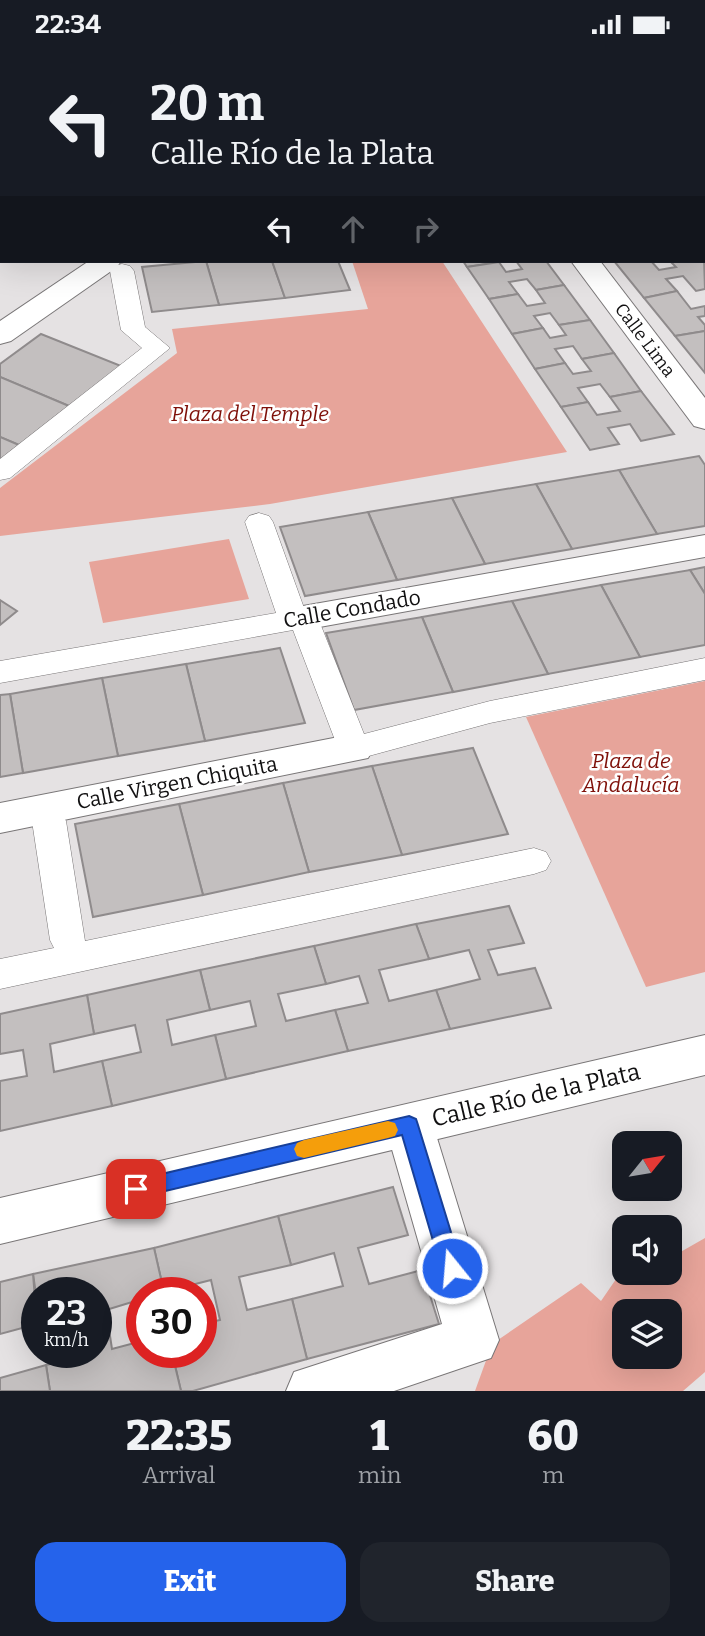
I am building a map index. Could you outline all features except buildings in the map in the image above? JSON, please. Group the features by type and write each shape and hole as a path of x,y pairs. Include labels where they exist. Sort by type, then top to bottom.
{"street":[{"name":"Calle Lima","path":"587,263 705,419"},
{"path":"0,335 114,266 133,330 158,348 0,472"},
{"path":"259,522 354,748 490,712 705,669"},
{"name":"Calle Condado","path":"0,673 705,546"},
{"name":"Calle Virgen Chiquita","path":"0,818 354,748"},
{"path":"49,821 68,940"},
{"path":"0,974 534,861"},
{"name":"Calle Río de la Plata","path":"0,1221 705,1055"},
{"path":"313,1391 472,1340 409,1125"}],"green space":[{"name":"Plaza del Temple","path":"353,263 443,263 567,452 270,504 0,536 0,488 177,353 172,329 368,309"},
{"path":"229,539 249,599 103,623 89,562"},
{"name":"Plaza de Andalucía","path":"705,681 705,972 646,987 526,717"},
{"path":"705,1238 705,1372 683,1391 475,1391 492,1344 581,1283 601,1301 612,1285 682,1285 682,1251"}],"slow traffic":[{"path":"304,1149 388,1130"}],"route":[{"path":"136,1189 409,1125 452,1268"}]}
